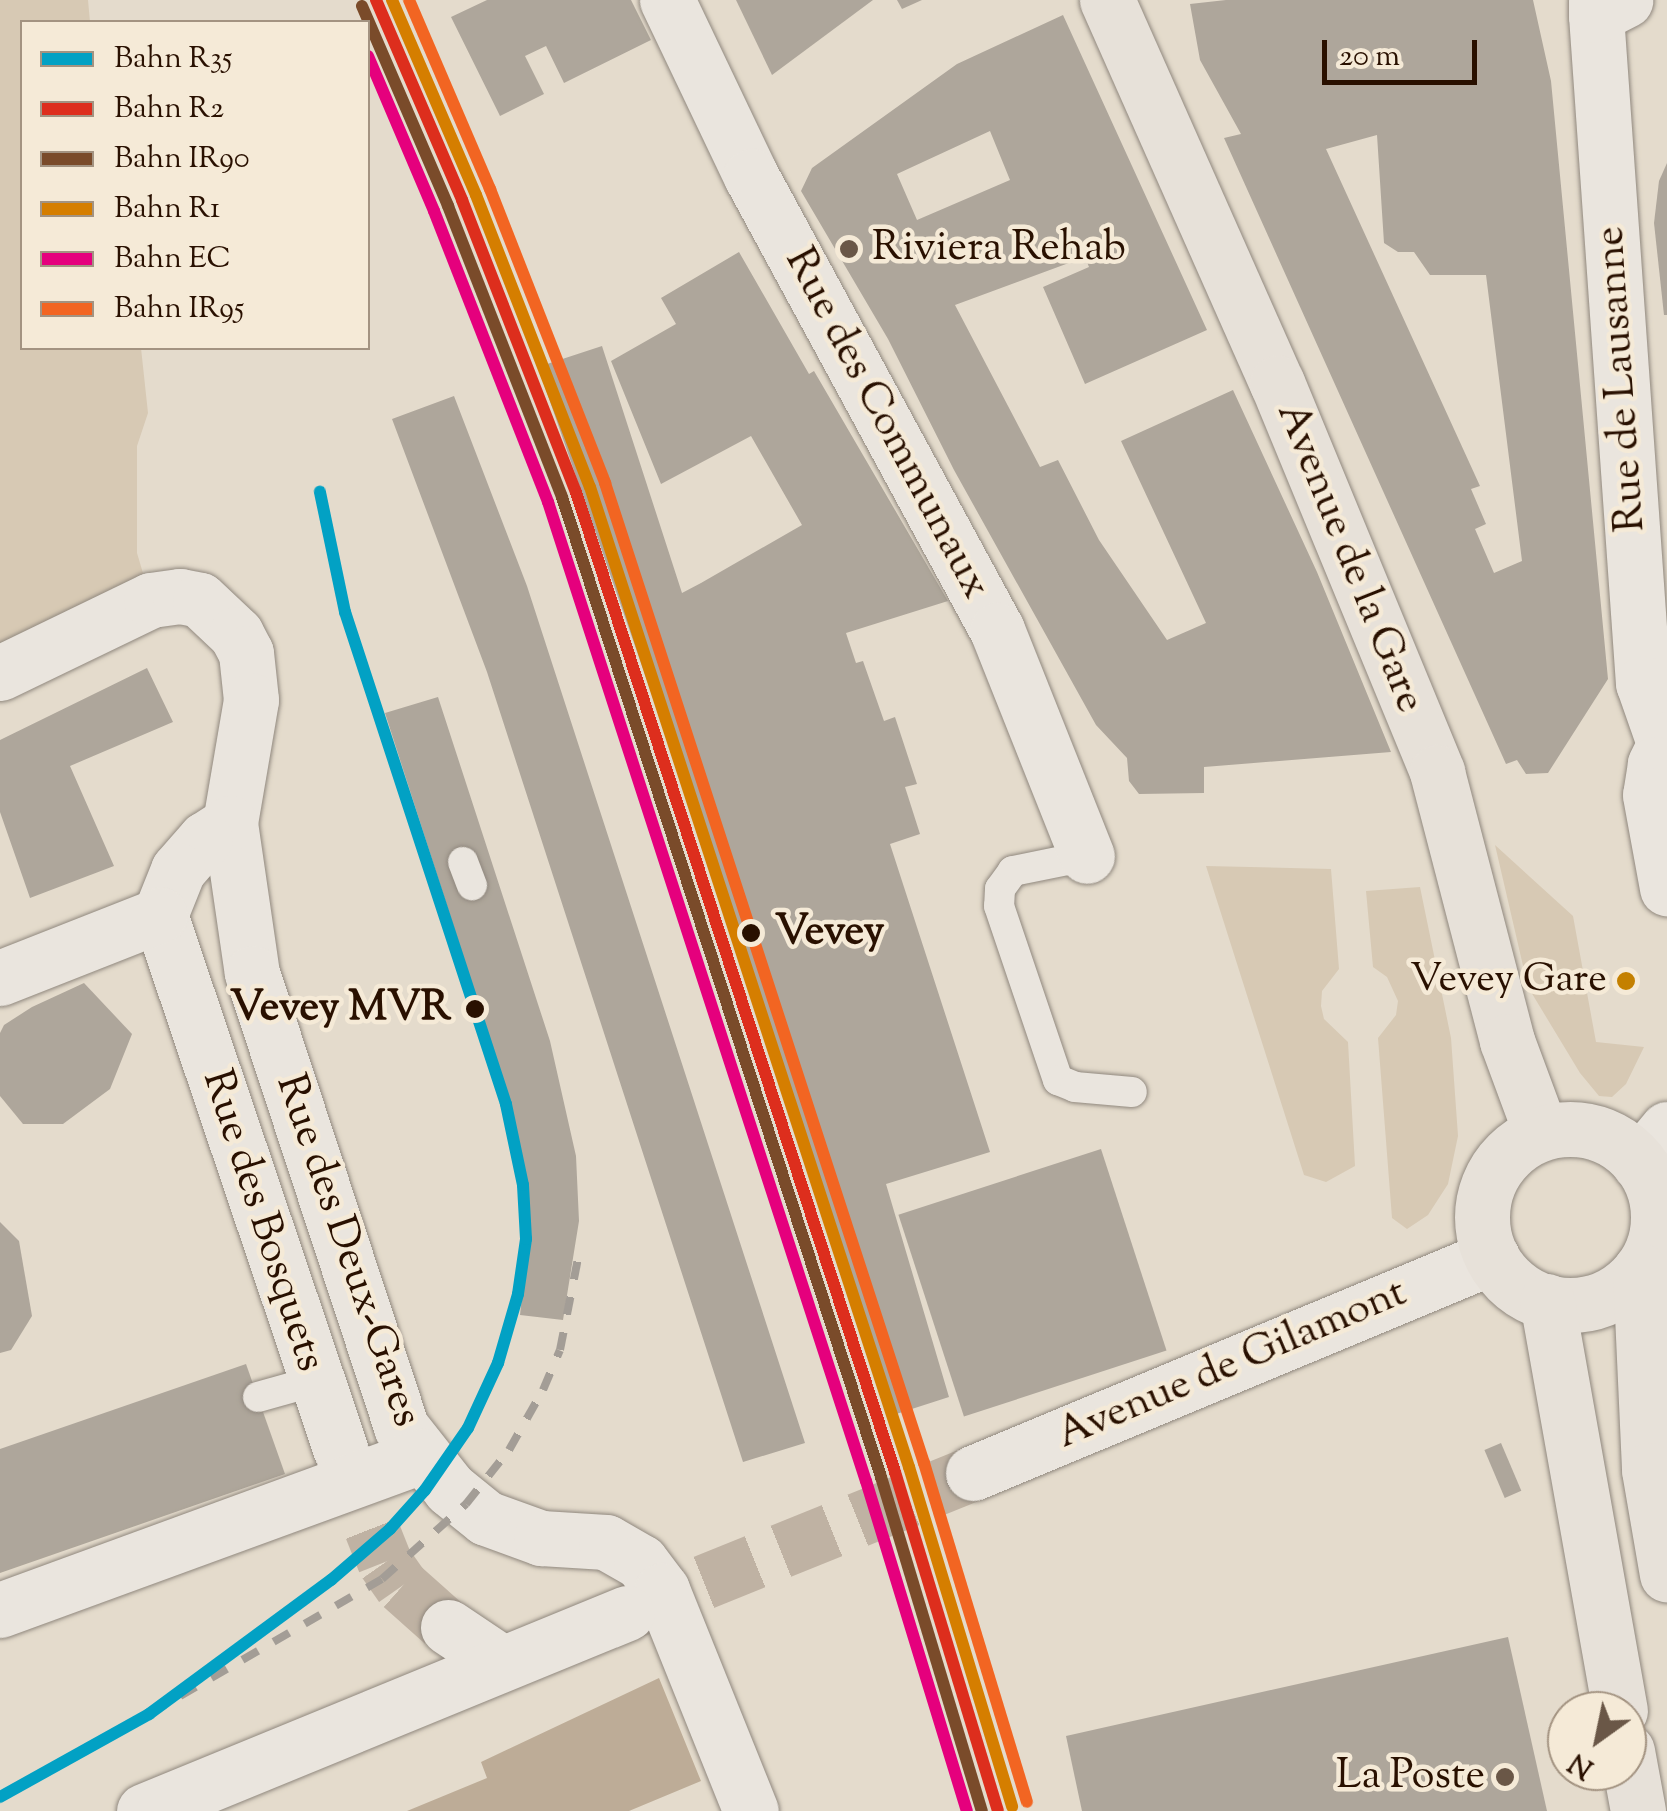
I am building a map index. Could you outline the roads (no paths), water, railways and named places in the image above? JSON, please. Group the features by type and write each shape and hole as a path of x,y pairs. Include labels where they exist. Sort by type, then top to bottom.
{"main road":[{"name":"Avenue de la Gare","path":"1107,0 1277,383 1437,772 1507,1041 1541,1134"},
{"path":"1568,1128 1594,1132 1619,1144 1653,1146 1651,1182 1658,1228 1640,1270 1628,1283 1598,1300 1547,1302 1525,1292 1492,1258 1483,1234 1482,1208 1488,1184 1500,1162 1519,1144 1568,1128"},
{"path":"1640,1270 1648,1470 1667,1574"},
{"path":"1547,1302 1616,1691"}],"street":[{"name":"Rue des Communaux","path":"667,0 752,176 996,630 1087,856"},
{"name":"Rue de Lausanne","path":"1606,5 1640,650 1643,683 1666,741 1654,764 1650,795 1667,888"},
{"path":"0,673 152,600 180,596 200,600 236,634 250,676 248,726 230,823 205,839 178,870 160,915 0,978"},
{"name":"Rue des Deux-Gares","path":"230,823 252,972 401,1426 450,1489 486,1518 541,1538 606,1542 641,1562 662,1590 751,1811"},
{"name":"Rue des Bosquets","path":"160,915 341,1451"},
{"name":"Avenue de Gilamont","path":"973,1473 1492,1258"},
{"path":"0,1610 421,1456"},
{"path":"144,1811 627,1613"},
{"path":"448,1626 502,1664"}],"lane":[{"path":"1087,856 1013,871 1000,889 1002,924 1058,1080 1076,1087 1132,1092"},
{"path":"258,1397 315,1381"}],"tunnel":[{"path":"341,1451 385,1562 402,1586 448,1627"},
{"path":"627,1613 973,1473"}],"railway":[{"path":"149,1714 382,1579 466,1504 509,1450 543,1390 560,1350 580,1248"}],"rail line":[{"name":"R2","path":"376,0 462,200 576,492 895,1472 998,1811"},
{"name":"R1","path":"392,0 476,195 590,487 909,1467 1012,1807"},
{"name":"IR95","path":"409,0 490,189 605,483 924,1463 1027,1802"},
{"name":"IR90","path":"362,6 368,20"},
{"name":"IR90","path":"370,25 448,206 562,497 881,1477 982,1811"},
{"name":"EC","path":"370,61 434,211 548,502 866,1481 967,1811"},
{"name":"R35","path":"0,1797 149,1714 331,1580 390,1529 425,1490 468,1428 498,1363 518,1294 526,1239 523,1185 506,1104 345,612 320,492"}],"place":[{"name":"Riviera Rehab","path":"849,249"},
{"name":"Vevey","path":"751,933"},
{"name":"Vevey Gare","path":"1626,981"},
{"name":"Vevey MVR","path":"475,1009"},
{"name":"La Poste","path":"1505,1777"}]}
